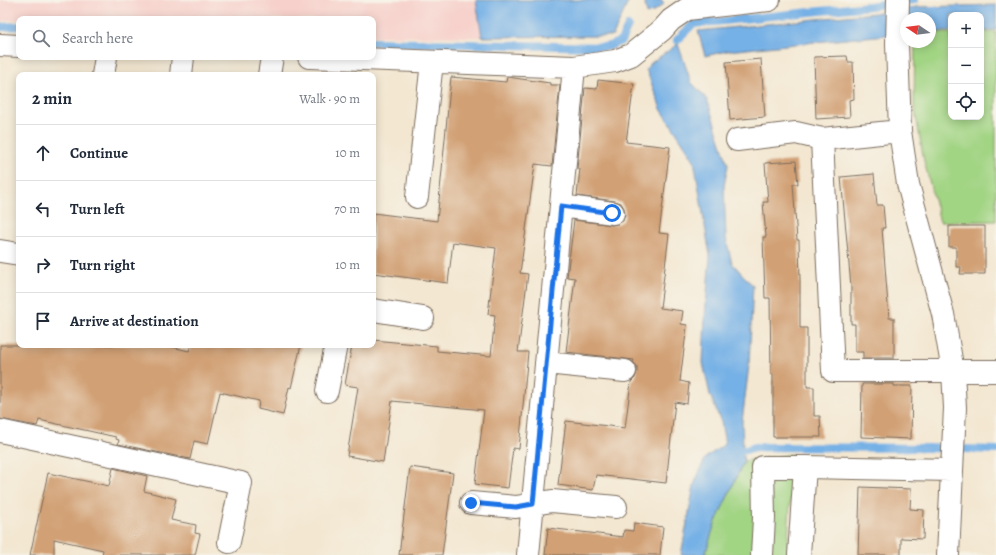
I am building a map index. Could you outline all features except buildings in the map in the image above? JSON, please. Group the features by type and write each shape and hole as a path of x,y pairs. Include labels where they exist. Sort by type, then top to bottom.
{"street":[{"path":"376,60 574,67 615,61 630,55 687,9 769,0"},
{"path":"898,0 897,44 900,131 908,184 943,314 954,371 955,408 948,555"},
{"path":"0,46 16,46"},
{"path":"104,72 106,60"},
{"path":"181,72 183,60"},
{"path":"270,72 272,60"},
{"path":"417,197 432,62"},
{"path":"528,555 574,67"},
{"path":"737,140 796,133 822,139 900,131"},
{"path":"822,139 833,371 996,371"},
{"path":"561,206 612,213"},
{"path":"0,251 16,254"},
{"path":"376,310 423,318"},
{"path":"327,391 335,348"},
{"path":"546,363 625,371"},
{"path":"0,431 241,483 228,542"},
{"path":"762,555 764,518 763,467 805,467 953,456"},
{"path":"799,555 805,467"},
{"path":"471,503 516,507 552,501 616,507"}],"shaded area":[{"path":"0,0 476,0 482,37 376,36 376,16 16,16 16,20 0,21"}],"green space":[{"path":"984,32 996,32 996,221 940,222 924,161 914,105 915,48 936,48 936,33 948,33 948,120 984,120"},
{"path":"793,454 787,555 705,555 714,526 744,461"}],"water":[{"path":"476,0 629,0 613,36 482,37"},
{"path":"644,0 662,0 664,4 653,12 647,14"},
{"path":"996,5 996,30 984,31 984,12 948,12 948,31 936,32 936,12 900,12 900,34 727,51 705,56 698,31 875,13 917,7"},
{"path":"678,44 691,82 707,99 728,165 724,186 726,239 732,263 753,286 749,365 742,422 742,451 744,461 714,526 705,555 681,555 694,485 705,458 725,444 721,422 710,395 703,363 710,256 694,160 661,109 646,69 651,63"}],"waterway":[{"path":"677,40 693,24 870,6 914,0"},
{"path":"0,27 16,26"},
{"path":"376,42 607,47 621,41 628,26"},
{"path":"733,457 742,451 755,447 996,450"}],"route":[{"path":"471,503 516,507 533,504 561,206 612,213"}]}
